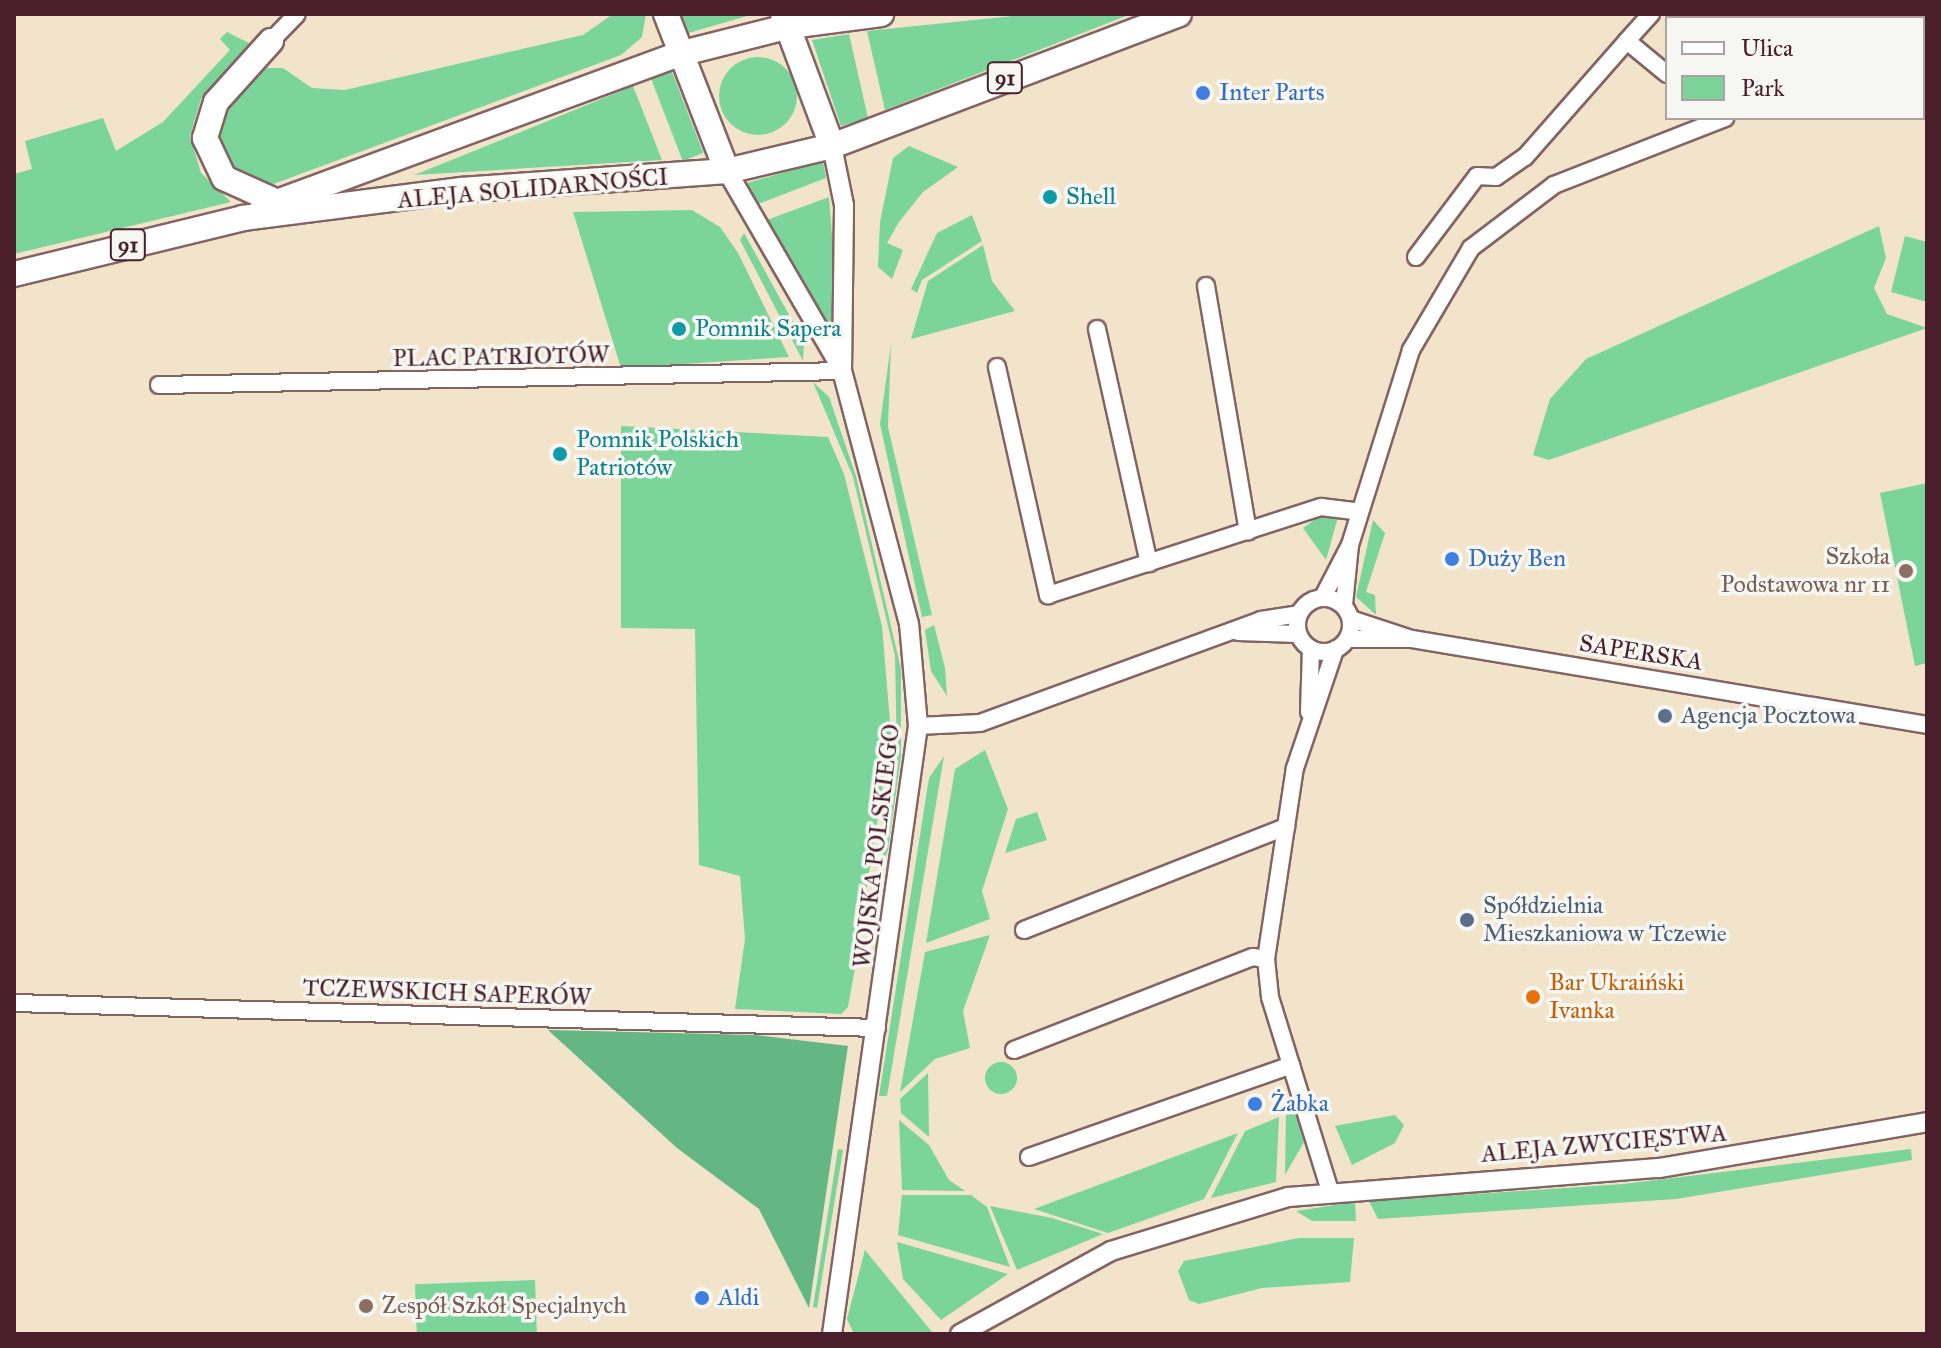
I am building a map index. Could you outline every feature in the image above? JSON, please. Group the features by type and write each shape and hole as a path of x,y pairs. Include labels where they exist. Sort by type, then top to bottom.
{"main road":[{"path":"666,14 727,171"},
{"name":"91","path":"679,54 787,20 881,14"},
{"name":"91","path":"727,171 832,146 1179,14"},
{"path":"787,20 832,146"},
{"path":"271,41 216,102 205,138 224,178 275,201"},
{"name":"ALEJA SOLIDARNOŚCI","path":"243,218 275,201 437,149 679,54"},
{"name":"ALEJA SOLIDARNOŚCI","path":"14,274 243,218 461,190 727,171"}],"street":[{"path":"271,41 297,14"},
{"path":"1416,257 1477,176 1496,177 1525,157 1651,14"},
{"path":"1627,41 1665,72"},
{"path":"918,726 980,723 1238,632 1299,614 1323,597 1350,545 1411,350 1471,248 1554,185 1715,120"},
{"name":"WOJSKA POLSKIEGO","path":"832,146 844,205 842,371"},
{"name":"WOJSKA POLSKIEGO","path":"727,171 842,371 909,624 918,726 832,1334"},
{"path":"1206,286 1248,531"},
{"path":"1097,329 1149,563"},
{"path":"997,367 1048,595 1321,507 1360,512"},
{"name":"PLAC PATRIOTÓW","path":"159,385 842,371"},
{"path":"1309,712 1342,644 1347,612 1350,545"},
{"path":"1323,597 1347,612"},
{"name":"SAPERSKA","path":"1347,612 1412,639 1927,725"},
{"path":"1299,614 1298,634 1311,649 1309,712 1286,827 1266,959 1291,1065 1330,1191"},
{"path":"1238,632 1298,634"},
{"path":"1311,649 1412,639"},
{"path":"1024,930 1286,827"},
{"path":"1014,1050 1253,957 1266,959"},
{"name":"TCZEWSKICH SAPERÓW","path":"14,1003 877,1028"},
{"path":"1029,1157 1291,1065"},
{"name":"ALEJA ZWYCIĘSTWA","path":"960,1334 1034,1288 1146,1237 1330,1191 1659,1168 1927,1122"}],"green space":[{"path":"613,14 646,14 642,37 621,55 268,186 228,171 213,132 253,72 283,68 312,88 345,90 583,35"},
{"path":"754,14 685,34 680,16"},
{"path":"1032,14 1131,14 885,110 867,31"},
{"path":"227,32 251,44 201,99 190,136 201,173 231,202 14,254 14,174 32,169 25,141 103,118 116,151 163,122 230,50 220,39"},
{"path":"849,34 868,118 841,126 812,40"},
{"path":"758,57 773,60 786,68 794,81 797,96 794,111 786,124 773,132 758,135 743,132 730,124 722,111 719,96 722,81 730,68 743,60"},
{"path":"671,69 703,153 683,161 650,77"},
{"path":"633,86 662,160 414,175 479,149"},
{"path":"909,146 958,167 923,192 899,222 887,243 903,250 892,279 878,267 880,222 893,158"},
{"path":"823,161 826,178 758,204 747,183"},
{"path":"829,197 840,341 832,341 767,220"},
{"path":"692,210 720,227 738,253 789,357 621,368 573,212"},
{"path":"972,215 982,241 922,280 917,293 911,289 937,233"},
{"path":"1879,226 1886,258 1874,288 1887,314 1927,328 1549,460 1533,455 1550,399 1586,359"},
{"path":"744,233 804,342 803,361 740,240"},
{"path":"1905,236 1927,242 1927,302 1891,292"},
{"path":"983,245 992,281 1015,311 911,339 928,281"},
{"path":"891,344 888,427 932,615 922,617 880,424"},
{"path":"813,382 829,397 856,476 901,669 901,756 888,850 880,871 897,757 895,656 853,477"},
{"path":"621,426 828,437 844,474 882,626 891,734 864,905 856,904 853,926 862,928 848,1007 841,1014 735,1009 745,939 740,876 699,865 695,629 621,628"},
{"path":"1927,483 1927,663 1915,666 1880,493"},
{"path":"1323,514 1338,517 1326,560 1303,528"},
{"path":"1373,520 1385,533 1366,592 1375,595 1376,615 1356,597"},
{"path":"934,625 945,668 947,696 931,671 925,630"},
{"path":"985,750 1008,809 982,891 990,919 926,943 955,769"},
{"path":"944,756 887,1096 879,1096 929,778"},
{"path":"1037,812 1047,840 1005,853 1016,819"},
{"path":"990,935 963,1011 970,1048 935,1059 900,1092 925,952"},
{"path":"548,1030 756,1035 848,1046 809,1308 759,1209 677,1148"},
{"path":"1001,1062 1012,1067 1017,1078 1012,1089 1001,1094 990,1089 985,1078 990,1067"},
{"path":"928,1073 929,1137 901,1113 900,1099"},
{"path":"1295,1112 1304,1142 1285,1175 1286,1115"},
{"path":"1395,1115 1404,1125 1395,1143 1352,1165 1335,1126"},
{"path":"1279,1117 1276,1182 1211,1198 1245,1131"},
{"path":"899,1120 929,1145 949,1180 965,1191 902,1190"},
{"path":"1238,1133 1204,1199 1108,1233 1034,1209"},
{"path":"838,1149 843,1150 817,1308 813,1307"},
{"path":"1911,1149 1912,1160 1676,1199 1378,1219 1369,1201 1623,1184"},
{"path":"902,1195 971,1195 987,1207 1010,1267 898,1235"},
{"path":"1355,1202 1356,1221 1312,1221 1296,1211"},
{"path":"990,1206 1052,1218 1103,1234 1017,1270"},
{"path":"1299,1238 1354,1238 1350,1282 1262,1288 1199,1304 1189,1300 1178,1271 1184,1261"},
{"path":"897,1242 1008,1274 941,1320 903,1279"},
{"path":"865,1250 932,1332 854,1334 847,1319"},
{"path":"535,1280 537,1334 417,1334 415,1284"}],"place":[{"name":"Inter Parts","path":"1203,93"},
{"name":"Shell","path":"1050,197"},
{"name":"Pomnik Sapera","path":"679,329"},
{"name":"Pomnik Polskich Patriotów","path":"560,454"},
{"name":"Duży Ben","path":"1452,559"},
{"name":"Szkoła Podstawowa nr 11","path":"1906,571"},
{"name":"Agencja Pocztowa","path":"1665,716"},
{"name":"Spółdzielnia Mieszkaniowa w Tczewie","path":"1467,920"},
{"name":"Bar Ukraiński Ivanka","path":"1533,997"},
{"name":"Żabka","path":"1255,1104"},
{"name":"Aldi","path":"702,1298"},
{"name":"Zespół Szkół Specjalnych","path":"366,1306"}]}
